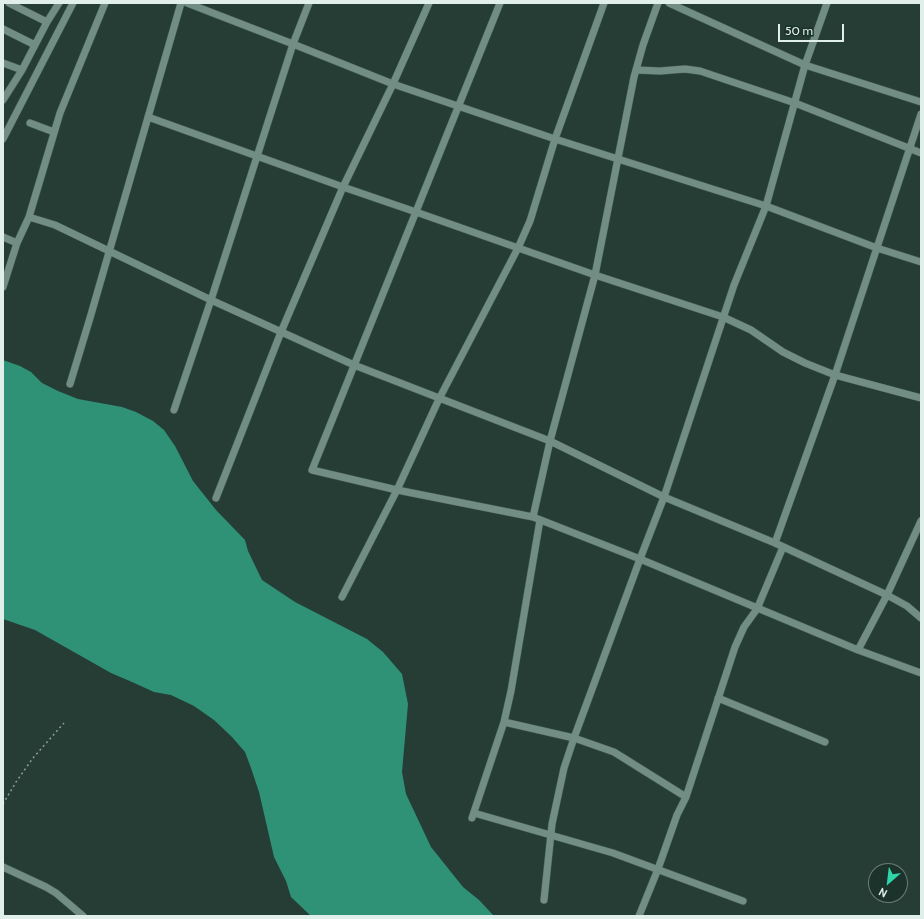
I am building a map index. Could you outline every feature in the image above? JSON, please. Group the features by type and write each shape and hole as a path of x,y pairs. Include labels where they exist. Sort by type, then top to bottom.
{"street":[{"path":"9,3 47,22"},
{"path":"3,100 22,70 47,22 59,3"},
{"path":"3,139 73,3"},
{"path":"3,287 17,243 29,217 54,132 71,84 105,3"},
{"path":"70,384 181,3"},
{"path":"187,3 393,84 556,139 766,206 877,248 921,262"},
{"path":"174,410 294,44 309,3"},
{"path":"216,498 281,332 343,187 393,84 429,3"},
{"path":"500,3 312,470 398,490 533,517 640,559 858,650 921,674"},
{"path":"342,597 398,490 439,399 518,248 530,221 556,139 604,3"},
{"path":"533,517 550,441 595,275 617,158 636,70 643,44 658,3"},
{"path":"669,3 805,65 921,102"},
{"path":"544,900 550,836 564,768 664,497 734,285 766,206 805,65 827,3"},
{"path":"3,29 35,45"},
{"path":"3,63 22,70"},
{"path":"636,70 660,71 685,69 700,71 795,104 921,153"},
{"path":"776,543 835,376 921,114"},
{"path":"148,117 595,275 723,317 751,330 783,352 835,376 921,398"},
{"path":"30,123 54,132"},
{"path":"29,217 55,225 110,250 211,300 354,365 550,441 664,497 776,543 887,595 907,606 921,618"},
{"path":"3,237 17,243"},
{"path":"540,520 511,691 504,722 473,816 613,853 743,901"},
{"path":"858,650 887,595 921,521"},
{"path":"639,916 658,869 677,815 686,797 735,647 744,627 757,609 783,547"},
{"path":"718,698 825,742"},
{"path":"504,722 574,738 614,752 686,797"},
{"path":"3,867 56,893 83,916"}],"path":[{"path":"3,804 33,758 64,723"}],"shaded area":[{"path":"3,360 31,372 42,383 58,391 78,399 122,407 136,412 153,421 164,430 175,446 193,481 216,510 245,540 248,551 262,580 295,602 367,639 383,652 402,674 408,704 402,772 406,794 431,847 463,887 479,900 494,916 311,916 291,897 286,881 274,857 259,792 251,768 245,752 232,737 214,720 194,706 171,695 154,692 111,673 35,630 3,619"}]}
